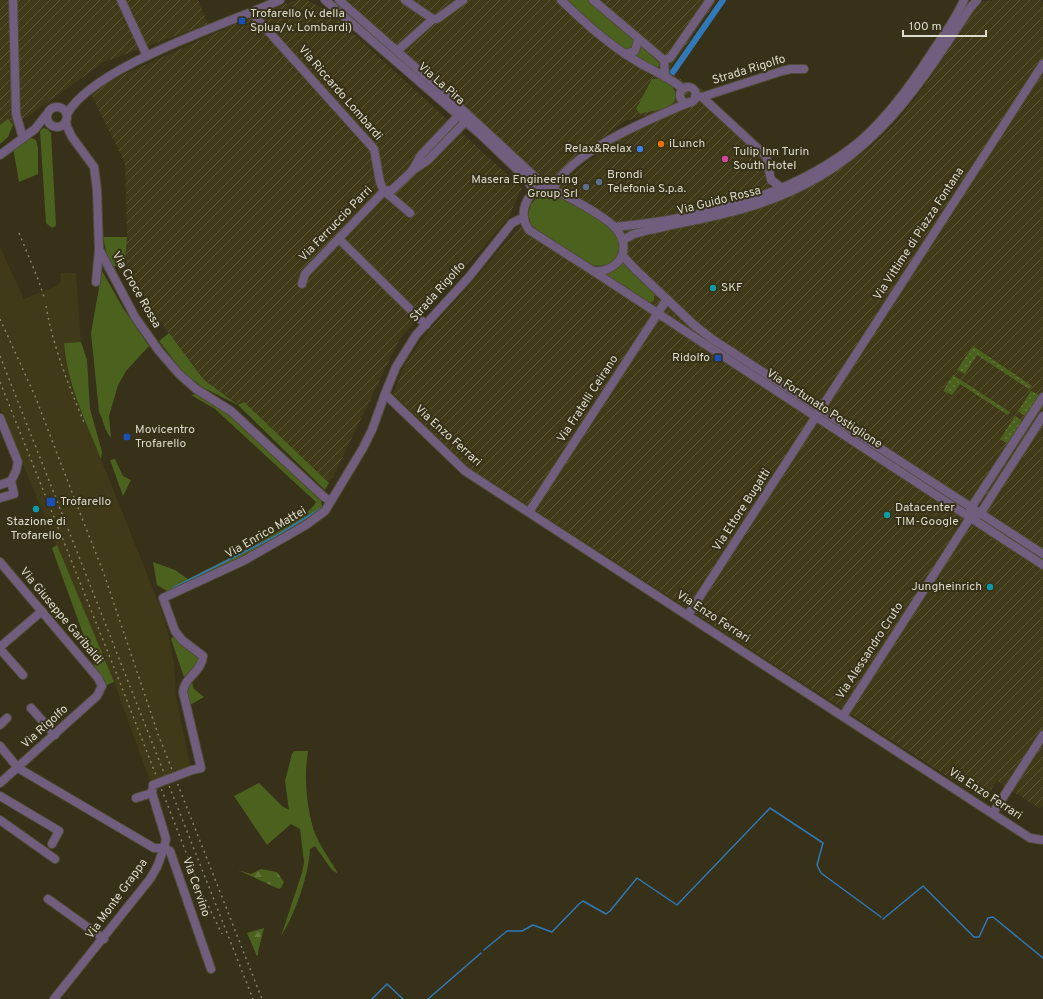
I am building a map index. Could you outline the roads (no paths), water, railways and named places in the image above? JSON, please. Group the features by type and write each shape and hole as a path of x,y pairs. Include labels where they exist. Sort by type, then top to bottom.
{"street":[{"path":"13,0 16,114 23,138"},
{"path":"121,0 147,56"},
{"path":"2,153 35,129 53,108 74,102 112,75 147,56 280,0"},
{"name":"Via La Pira","path":"325,0 466,121 524,176 535,192"},
{"name":"Via La Pira","path":"339,0 549,188 614,226"},
{"path":"405,0 433,18"},
{"path":"397,51 433,18 442,17 464,0"},
{"path":"561,0 597,33 625,54 665,77 682,92 683,102 690,102"},
{"path":"593,0 638,40 664,60 665,77"},
{"path":"664,60 670,58 710,0"},
{"name":"Via Guido Rossa","path":"614,226 660,221 723,207 782,188 801,179 839,156 875,126 908,86 964,0"},
{"name":"Via Guido Rossa","path":"623,240 634,234 731,212 770,200 804,185 843,162 865,145 896,114 932,67 970,8 977,0"},
{"name":"Via Riccardo Lombardi","path":"252,13 374,149 380,182 384,191"},
{"path":"625,54 635,51 638,40"},
{"name":"Via Vittime di Piazza Fontana","path":"816,418 1043,64"},
{"name":"Strada Rigolfo","path":"698,96 782,71 804,69"},
{"path":"667,113 676,103 682,92 688,87 692,89 766,156 771,180 782,188"},
{"path":"524,217 524,206 535,192 549,188 591,152 623,132 690,102 698,96"},
{"path":"35,129 62,126 74,102"},
{"path":"60,107 67,118"},
{"path":"46,115 52,126"},
{"path":"412,171 422,155 459,115"},
{"name":"Via Croce Rossa","path":"67,118 67,127 72,137 94,167 97,190 99,249 135,317 159,351 179,374 196,389 231,412 324,497 331,501"},
{"path":"412,171 428,160 466,121"},
{"name":"Via Croce Rossa","path":"52,126 72,137"},
{"path":"435,141 441,147"},
{"name":"Via Ferruccio Parri","path":"302,284 305,274 384,191 392,190 412,171"},
{"path":"384,191 410,213"},
{"name":"Via Fortunato Postiglione","path":"524,217 526,225 533,233 1043,565"},
{"name":"Strada Rigolfo","path":"385,394 396,367 416,335 469,277 512,223 524,217"},
{"path":"593,271 607,269 616,264 622,255 623,240 614,226"},
{"path":"339,239 426,325"},
{"path":"96,282 99,249"},
{"name":"Via Fortunato Postiglione","path":"622,255 635,270 694,325 725,348 1043,554"},
{"name":"Via Fratelli Ceirano","path":"529,512 667,299"},
{"path":"720,355 725,348"},
{"name":"Via Enrico Mattei","path":"152,789 192,770 201,768 183,692 186,681 197,671 202,663 203,656 182,640 175,631 163,598 245,560 306,525 325,510 369,436 385,394"},
{"name":"Via Enzo Ferrari","path":"385,394 465,471 1030,838 1043,840"},
{"path":"1043,397 971,508 970,518 980,514 1043,416"},
{"path":"0,418 18,462 16,471 11,481 14,494 0,498"},
{"name":"Via Ettore Bugatti","path":"688,615 816,418"},
{"path":"1018,435 1027,441"},
{"path":"0,485 11,481"},
{"name":"Via Alessandro Cruto","path":"842,716 970,518"},
{"name":"Via Giuseppe Garibaldi","path":"0,562 98,678 102,686"},
{"path":"23,675 0,648 42,611"},
{"name":"Via Rigolfo","path":"0,783 97,696 102,686"},
{"path":"31,708 55,735"},
{"path":"0,725 7,718"},
{"path":"993,813 1043,735"},
{"path":"0,746 18,768"},
{"name":"Via Monte Grappa","path":"18,768 154,848 164,848 157,867 150,879 104,939 54,999"},
{"path":"136,798 152,789 166,839 164,848"},
{"path":"0,796 59,832 52,844"},
{"path":"0,820 55,859"},
{"name":"Via Cervino","path":"164,848 170,851 211,969"},
{"path":"48,899 104,939"}],"waterway":[{"path":"673,72 723,0"},
{"path":"173,588 276,536 320,509"},
{"path":"484,950 507,931 522,931 533,925 552,932 583,901 606,914 637,878 677,905 770,808 823,843 817,865 821,873 881,917"},
{"path":"883,919 923,886 974,937 979,937 988,918 993,917 1043,958"},
{"path":"428,999 481,953"},
{"path":"372,999 387,984 403,999"}],"railway":[{"path":"19,233 45,300"},
{"path":"46,306 57,351 67,381 85,425"},
{"path":"0,319 35,396 104,574 158,734 262,999"},
{"path":"0,356 253,999"},
{"path":"0,382 117,675 201,891 222,934"}],"place":[{"name":"Trofarello (v. della Splua/v. Lombardi)","path":"242,21"},
{"name":"iLunch","path":"661,144"},
{"name":"Relax&Relax","path":"640,149"},
{"name":"Tulip Inn Turin South Hotel","path":"725,159"},
{"name":"Brondi Telefonia S.p.a.","path":"599,182"},
{"name":"Masera Engineering Group Srl","path":"586,187"},
{"name":"SKF","path":"713,288"},
{"name":"Ridolfo","path":"718,358"},
{"name":"Movicentro Trofarello","path":"127,437"},
{"name":"Trofarello","path":"51,502"},
{"name":"Stazione di Trofarello","path":"36,509"},
{"name":"Datacenter TIM-Google","path":"887,515"},
{"name":"Jungheinrich","path":"990,587"}]}
